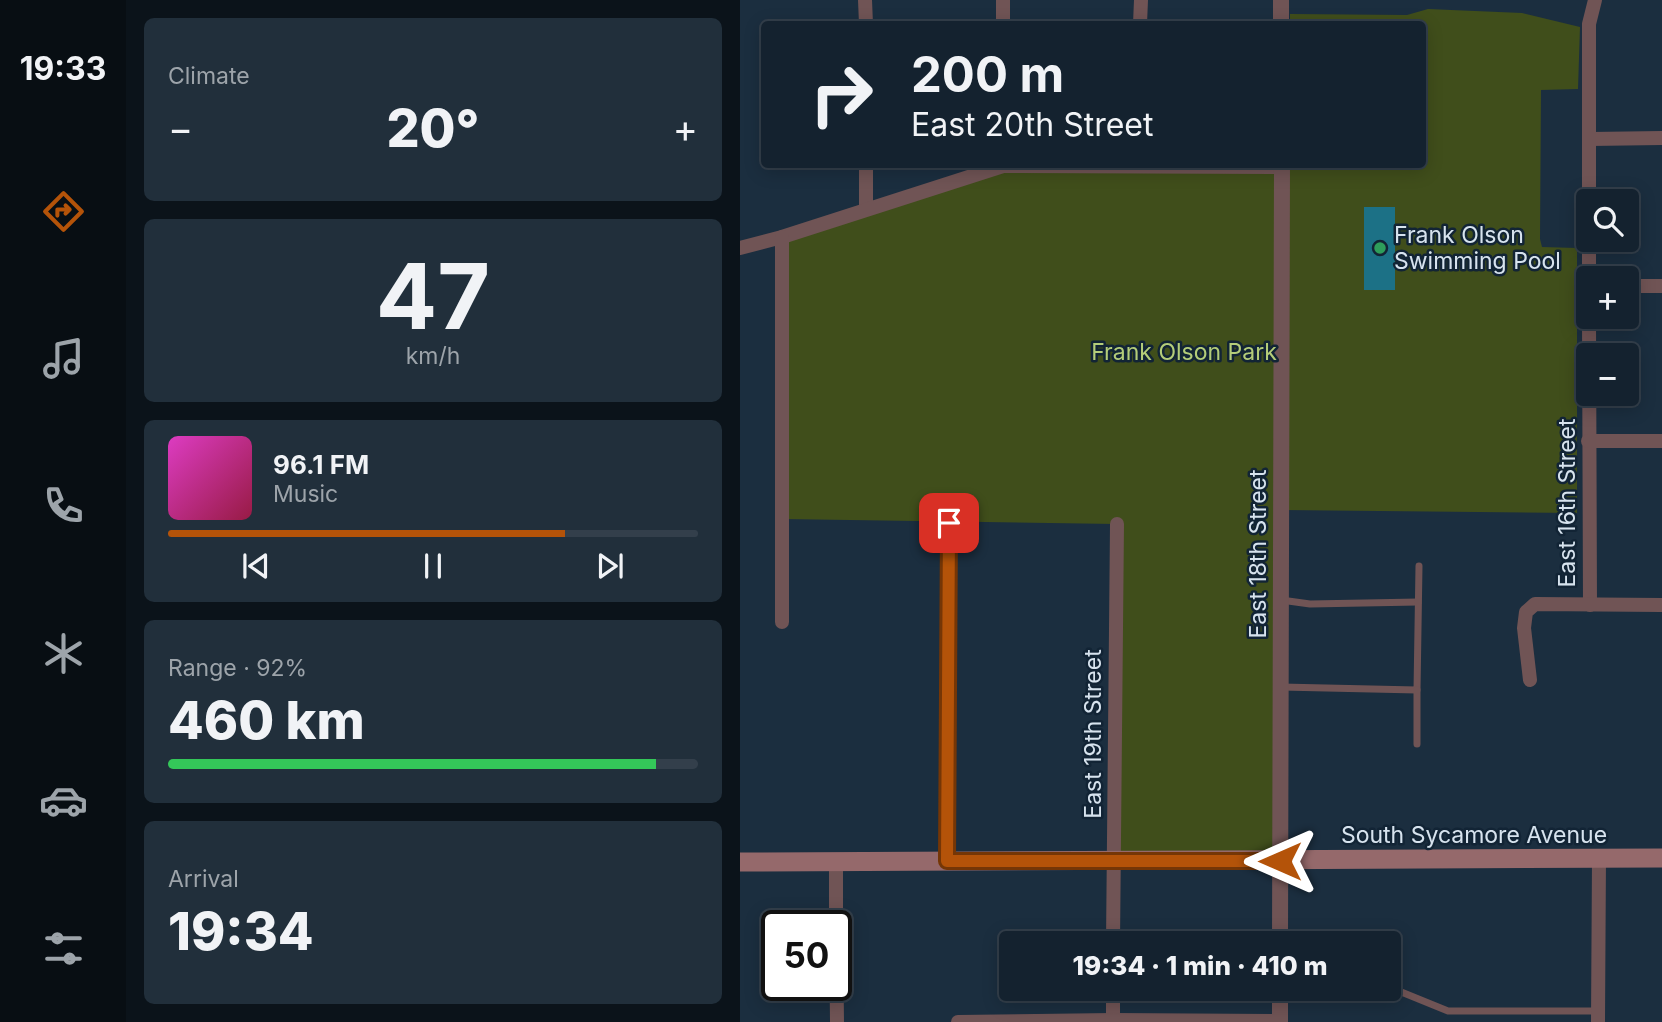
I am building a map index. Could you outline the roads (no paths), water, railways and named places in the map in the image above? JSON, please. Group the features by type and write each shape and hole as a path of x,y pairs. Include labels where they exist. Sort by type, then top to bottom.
{"main road":[{"name":"South Sycamore Avenue","path":"740,862 1662,858"}],"street":[{"path":"865,0 865,21"},
{"path":"1003,0 1003,21"},
{"path":"1140,21 1141,0"},
{"path":"1281,0 1281,21"},
{"path":"1589,189 1589,24 1595,0"},
{"path":"1590,139 1662,138"},
{"path":"866,168 866,209"},
{"path":"740,248 783,237 994,168"},
{"name":"East 18th Street","path":"1280,931 1282,168"},
{"path":"782,622 783,237"},
{"path":"1639,286 1662,286"},
{"name":"East 16th Street","path":"1589,329 1590,605"},
{"path":"1588,441 1662,441"},
{"path":"947,861 949,523"},
{"name":"East 19th Street","path":"1113,931 1117,524"},
{"path":"1530,680 1524,628 1526,612 1535,604 1662,605"},
{"path":"1598,1017 1599,858"},
{"path":"836,861 836,910"},
{"path":"837,1001 837,1022"},
{"path":"1113,1001 1113,1020"},
{"path":"958,1022 1280,1022 1280,1001"}],"lane":[{"path":"1417,744 1419,566"},
{"path":"1281,600 1310,604 1418,602"},
{"path":"1281,687 1417,690"},
{"path":"1401,992 1448,1011 1598,1017"}],"water":[{"name":"Frank Olson Swimming Pool","path":"1364,207 1395,207 1395,290 1364,290"}],"place":[{"name":"Frank Olson Swimming Pool","path":"1380,248"}],"park label":[{"name":"Frank Olson Park","path":"1184,352"}]}
